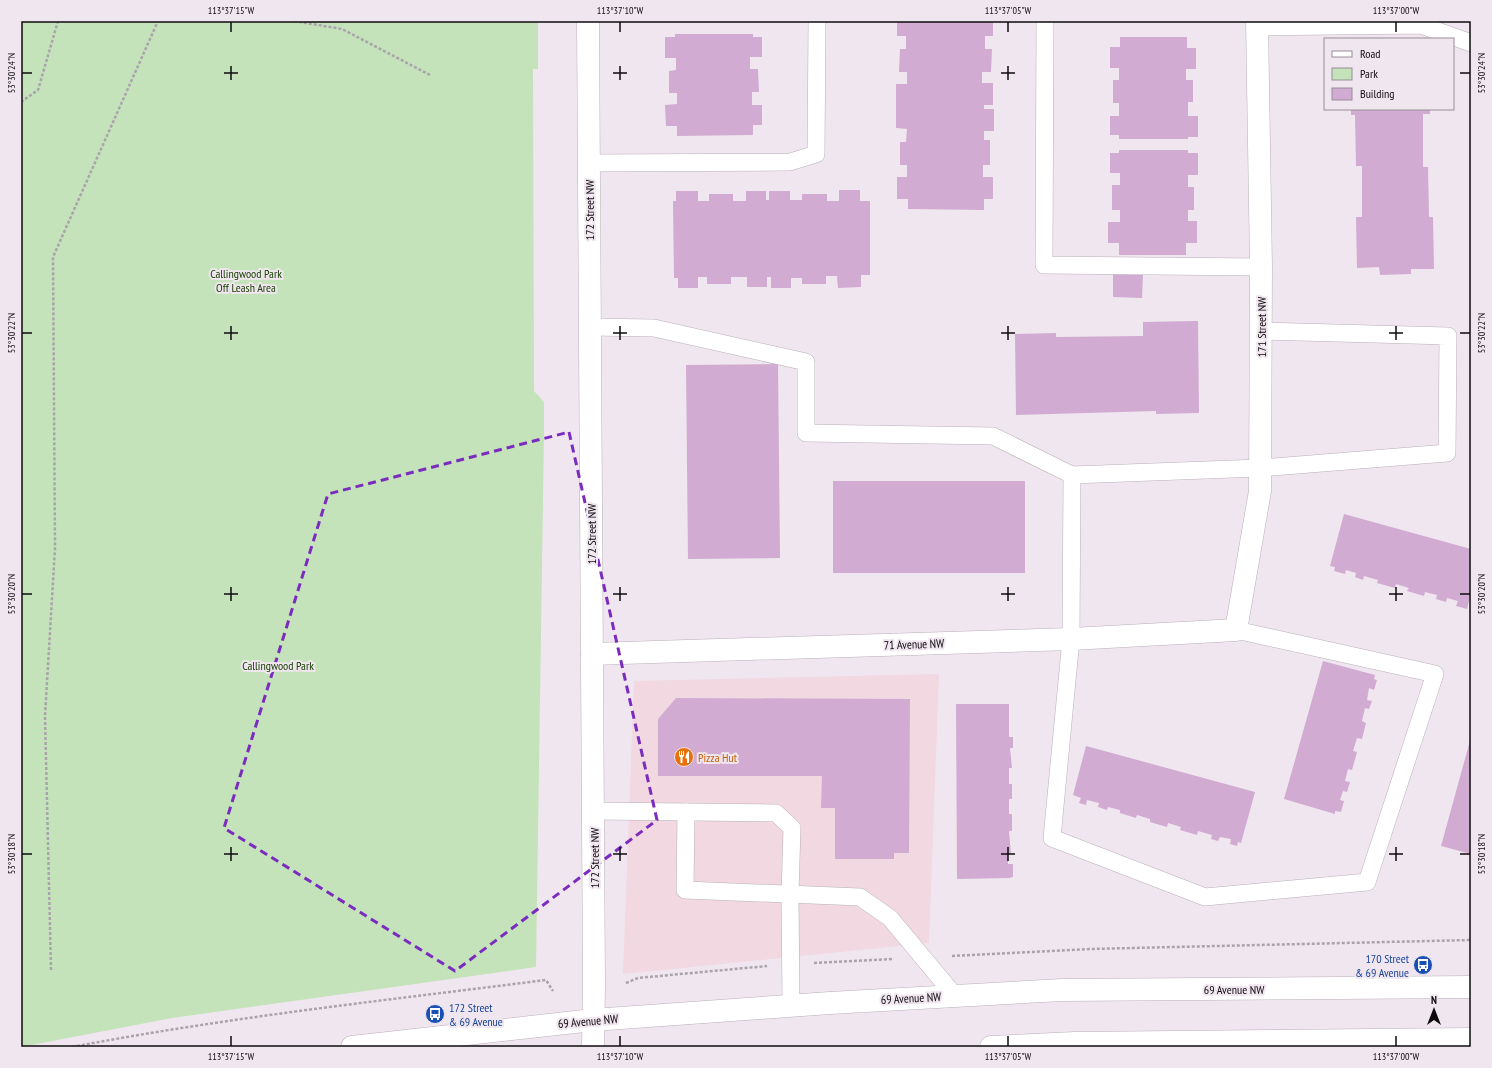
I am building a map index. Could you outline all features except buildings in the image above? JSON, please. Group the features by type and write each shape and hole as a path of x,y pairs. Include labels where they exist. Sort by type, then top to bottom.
{"street":[{"name":"172 Street NW","path":"588,21 594,986 593,1047"},
{"name":"171 Street NW","path":"1236,630 1260,491 1261,267 1258,24"},
{"name":"71 Avenue NW","path":"592,654 1071,639 1236,630"},
{"name":"69 Avenue NW","path":"352,1047 593,1020 791,1006 1062,990 1471,987"},
{"path":"991,1047 1471,1039"},
{"path":"1412,1040 1454,1047"}],"lane":[{"path":"589,163 790,162 816,154 817,21"},
{"path":"1045,21 1044,265 1261,267"},
{"path":"1258,24 1421,25 1471,43"},
{"path":"590,327 654,328 806,362 806,433 993,436 1072,475 1260,468 1447,453 1448,336 1261,331"},
{"path":"1072,475 1071,639 1052,838 1205,896 1368,882 1435,674 1236,630"},
{"path":"593,811 776,813 792,828 790,894 791,1006"},
{"path":"686,812 685,890 860,896 890,918 925,957 955,996"}],"path":[{"path":"21,102 38,90 58,21"},
{"path":"51,970 45,716 55,548 53,257 158,21"},
{"path":"294,21 342,29 430,75"},
{"path":"626,983 638,978 790,964 1090,948 1471,940"},
{"path":"72,1047 243,1019 380,1000 546,980 553,991"}],"highlighted area":[{"path":"569,432 657,820 455,971 224,828 328,494"}],"shaded area":[{"path":"939,674 929,943 623,974 634,681"}],"green space":[{"name":"Callingwood Park","path":"21,21 538,21 538,69 533,69 534,391 544,402 544,432 536,967 172,1018 21,1047"}],"place":[{"name":"Pizza Hut","path":"684,757"},
{"name":"170 Street & 69 Avenue","path":"1423,965"},
{"name":"172 Street & 69 Avenue","path":"435,1014"}],"park label":[{"name":"Callingwood Park Off Leash Area","path":"246,280"}]}
